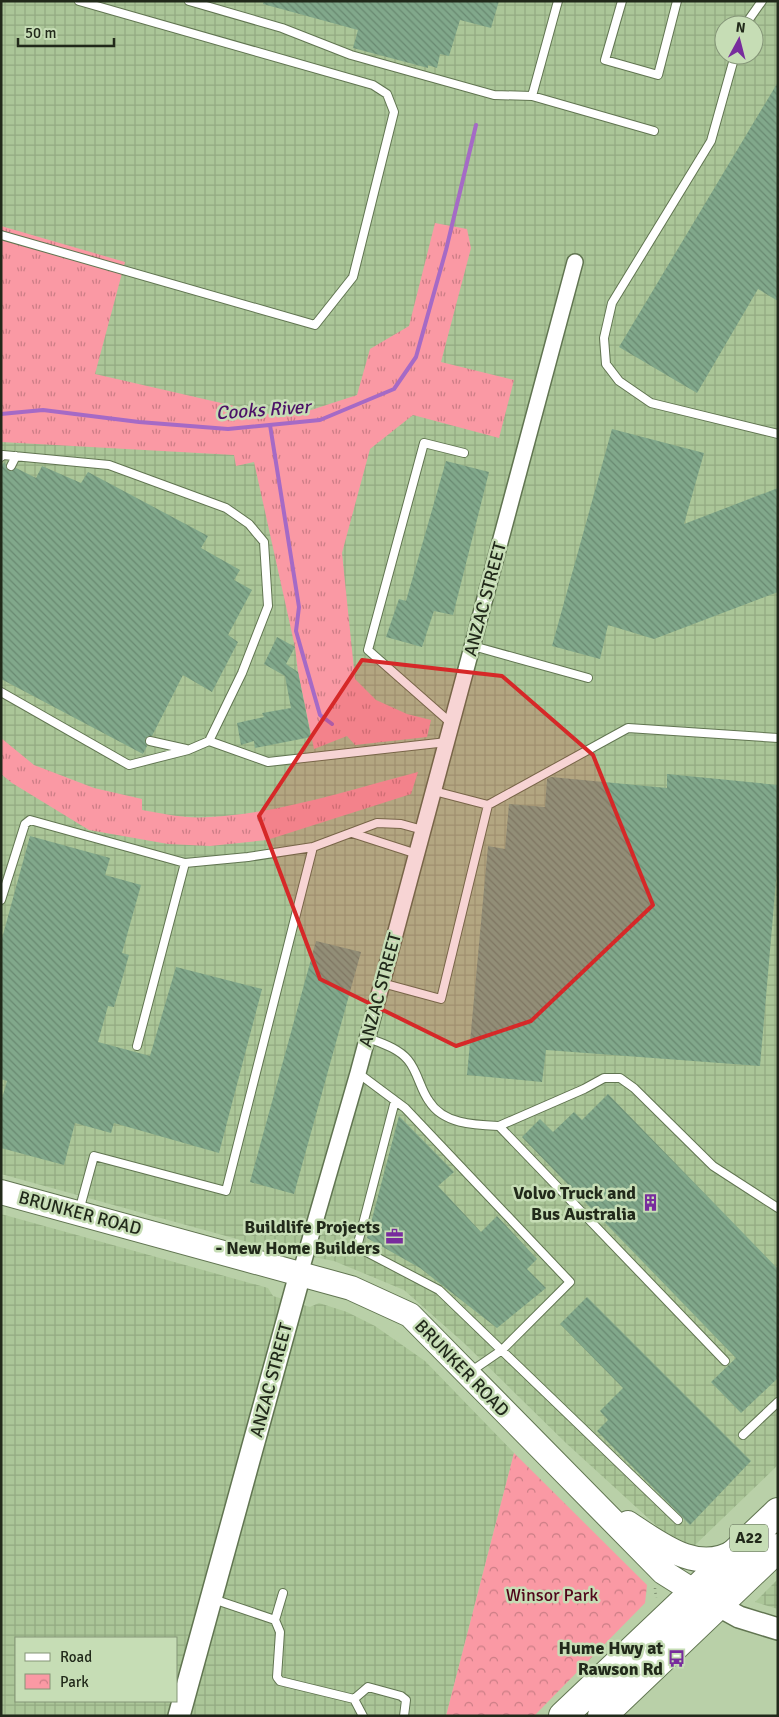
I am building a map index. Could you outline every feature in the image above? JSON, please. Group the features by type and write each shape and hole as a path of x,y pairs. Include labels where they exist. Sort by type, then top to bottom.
{"highway":[{"name":"A22","path":"563,1716 778,1512"},
{"name":"A22","path":"602,1716 778,1548"}],"main road":[{"name":"BRUNKER ROAD","path":"1,1192 351,1288 410,1315 662,1572 694,1593 719,1606"},
{"path":"586,1494 655,1540 688,1557 707,1561 723,1558 739,1548"}],"street":[{"name":"ANZAC STREET","path":"179,1716 300,1274 368,1038 575,262"},
{"path":"719,1606 739,1617 778,1629"}],"lane":[{"path":"1,235 315,325 353,277 394,112 387,94 373,85 79,1"},
{"path":"189,1 282,28 351,55 494,95 532,96 654,131"},
{"path":"532,96 558,1"},
{"path":"622,1 605,60 658,75 677,1"},
{"path":"752,15 762,1"},
{"path":"732,65 711,141 612,303 604,338 606,364 619,381 651,403 778,434"},
{"path":"452,724 368,650 424,443 464,453"},
{"path":"1,457 3,455 109,465 226,508 249,524 264,542 268,606 242,673 209,741 188,750 129,764 1,692"},
{"path":"11,466 16,456"},
{"path":"473,646 588,678"},
{"path":"434,791 488,805 628,728 778,738"},
{"path":"150,741 188,750"},
{"path":"209,741 268,762 447,742"},
{"path":"382,983 441,999 488,805"},
{"path":"1,900 25,824 30,820 185,863 248,857 313,847 377,823 401,824 423,830"},
{"path":"352,832 417,854"},
{"path":"79,1213 94,1156 226,1191 313,847"},
{"path":"137,1046 185,863"},
{"path":"368,1038 394,1049 408,1059 429,1102 441,1115 457,1121 498,1126 584,1089 604,1078 620,1078 634,1088 713,1166 778,1208"},
{"path":"358,1073 405,1108 570,1282 502,1350 468,1373"},
{"path":"395,1101 358,1247 440,1290 678,1520"},
{"path":"498,1126 724,1361"},
{"path":"743,1435 778,1402"},
{"path":"283,1593 275,1620 280,1632 278,1676 280,1681 354,1700 363,1716"},
{"path":"211,1598 275,1620"},
{"path":"354,1700 368,1687 401,1696 406,1700 404,1716"}],"path":[{"path":"655,1587 656,1598"}],"highlighted area":[{"path":"362,660 502,676 593,755 653,905 531,1021 456,1046 320,979 259,816"}],"shaded area":[{"path":"1,1 778,1 778,1465 694,1546 671,1539 566,1443 464,1343 404,1290 334,1261 277,1250 1,1174"},
{"path":"1,1214 268,1288 273,1296 310,1307 319,1303 347,1312 375,1326 425,1361 514,1453 446,1716 1,1716"},
{"path":"778,1579 778,1609 755,1602"}],"green space":[{"path":"435,223 467,229 471,248 441,362 514,380 499,438 413,415 370,449 342,553 355,679 376,700 407,714 431,720 427,737 355,745 347,736 314,749 298,672 295,647 254,462 236,466 234,455 1,442 1,226 125,262 95,374 273,415 311,410 357,395 370,349 409,326"},
{"path":"1,738 34,765 94,788 142,799 142,810 184,817 236,815 289,806 418,772 411,794 267,840 210,846 168,844 89,830 12,783 1,774"},
{"name":"Winsor Park","path":"514,1453 647,1585 645,1603 534,1716 446,1716"}],"building":[{"path":"264,1 499,1 491,28 460,20 449,56 440,54 437,68 428,65 428,68 353,48 358,30 263,4"},
{"path":"778,82 778,301 758,289 697,393 619,347"},
{"path":"612,429 704,453 684,524 778,488 778,592 654,639 608,625 600,659 552,646"},
{"path":"446,461 489,472 453,615 434,611 422,647 386,637 399,599 406,601"},
{"path":"4,462 9,471 16,468 36,478 42,466 81,483 88,472 208,536 201,548 240,570 234,580 252,590 228,635 238,642 212,692 183,675 152,736 148,736 145,739 147,746 143,754 1,679 1,468"},
{"path":"277,637 295,647 286,664 298,672 311,737 255,748 254,741 241,745 237,723 264,717 262,713 291,708 285,676 264,664"},
{"path":"667,774 778,785 778,858 760,1066 546,1050 542,1082 467,1075 488,846 505,849 509,804 545,807 547,779 551,777 667,788"},
{"path":"30,836 110,858 105,875 141,885 122,953 129,955 114,1007 108,1006 98,1042 150,1056 176,967 262,989 219,1153 114,1123 111,1133 75,1123 64,1165 1,1148 1,1102 7,1081 1,1079 1,942"},
{"path":"316,941 361,952 294,1194 250,1182"},
{"name":"Volvo Truck and Bus Australia","path":"608,1094 778,1269 778,1378 741,1413 711,1382 736,1358 522,1137 540,1119 553,1132 574,1112 582,1120"},
{"path":"399,1116 454,1172 438,1186 481,1232 497,1216 537,1259 527,1269 546,1288 497,1328 420,1268 367,1238"},
{"path":"587,1297 751,1461 690,1525 597,1431 608,1420 600,1411 623,1388 560,1324"}],"waterway":[{"name":"Cooks River","path":"1,414 43,410 139,422 228,429 320,420 394,389 416,357 446,250 476,125"},
{"path":"270,425 299,607 296,631 320,715 332,724"}],"place":[{"name":"Volvo Truck and Bus Australia","path":"650,1203"},
{"name":"Buildlife Projects - New Home Builders","path":"394,1237"},
{"name":"Hume Hwy at Rawson Rd","path":"677,1658"}]}
